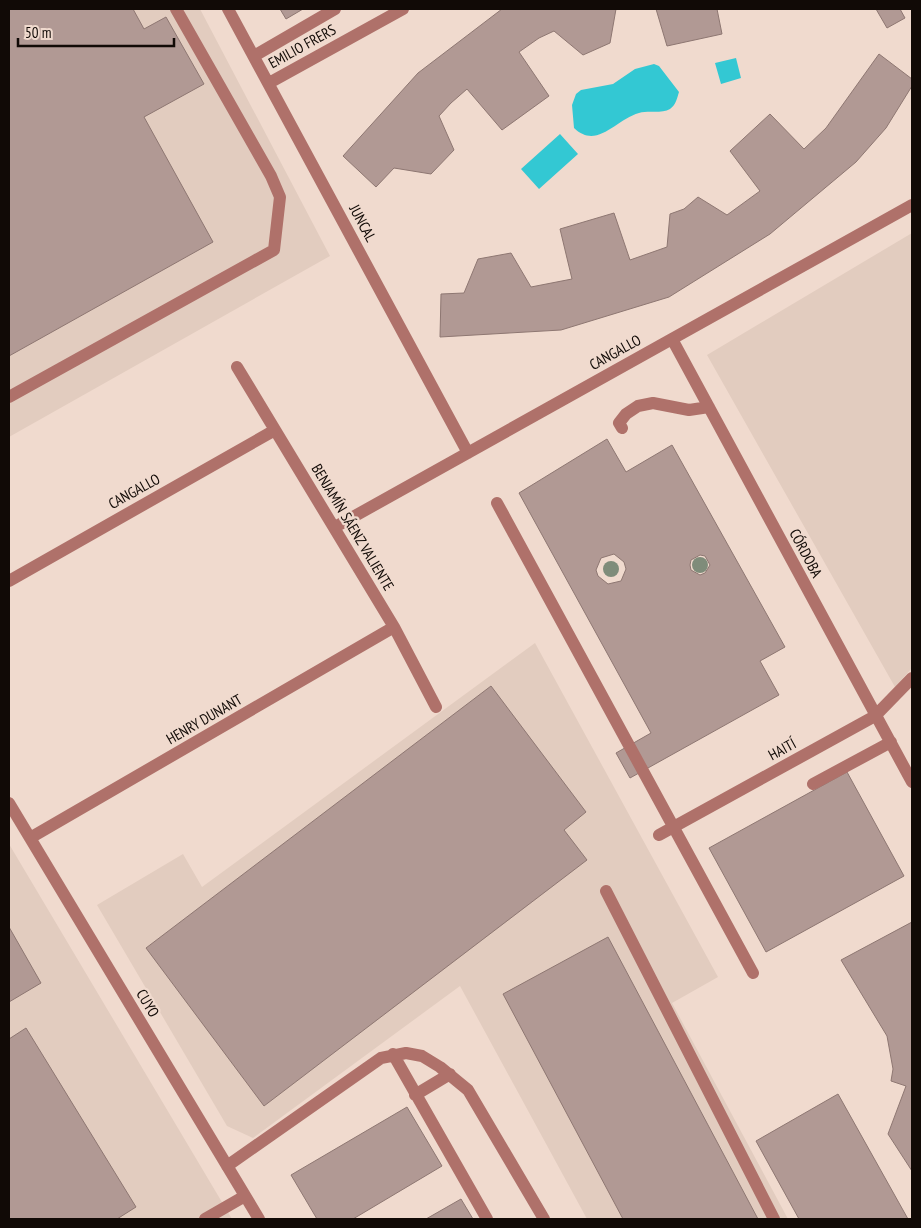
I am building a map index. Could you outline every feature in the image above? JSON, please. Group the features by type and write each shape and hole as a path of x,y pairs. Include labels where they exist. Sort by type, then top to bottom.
{"street":[{"path":"9,397 274,250 280,197 271,176 176,9"},
{"name":"JUNCAL","path":"228,9 468,453"},
{"path":"254,56 335,9"},
{"name":"EMILIO FRERS","path":"269,83 403,9"},
{"name":"CANGALLO","path":"334,528 912,205"},
{"name":"CÓRDOBA","path":"672,339 912,782"},
{"name":"BENJAMÍN SÁENZ VALIENTE","path":"237,367 394,627 436,707"},
{"path":"622,428 619,423 626,414 638,406 660,403 689,410 709,407"},
{"name":"CANGALLO","path":"9,581 276,430"},
{"path":"497,503 753,973"},
{"name":"HENRY DUNANT","path":"30,838 394,627"},
{"name":"HAITÍ","path":"659,835 875,716 912,678"},
{"path":"813,784 891,742"},
{"name":"CUYO","path":"9,803 259,1219"},
{"path":"606,891 774,1219"},
{"path":"227,1166 382,1058 393,1054 406,1053 422,1056 450,1074 468,1090 544,1219"},
{"path":"393,1054 486,1219"},
{"path":"415,1095 450,1074"},
{"path":"205,1219 245,1196"}],"shaded area":[{"path":"9,9 200,9 330,256 9,437"},
{"path":"912,233 912,668 895,687 707,355"},
{"path":"535,643 718,977 672,1003 788,1219 587,1219 460,986 253,1138 227,1126 97,905 183,854 202,887"},
{"path":"9,844 232,1219 9,1219"}],"water":[{"path":"736,58 741,78 721,84 715,63"},
{"path":"654,64 659,66 679,92 675,103 670,109 639,113 598,135 582,134 574,128 572,105 576,94 581,90 613,84 635,69"},
{"path":"560,134 578,154 539,189 521,169"}],"building":[{"path":"9,9 133,9 144,29 166,17 204,84 144,117 213,242 9,356"},
{"path":"280,9 303,9 286,19"},
{"path":"502,9 616,9 610,43 583,55 554,31 539,38 519,52 549,96 502,130 467,89 439,116 454,150 431,174 394,168 376,187 343,156 418,73"},
{"path":"656,9 717,9 722,34 667,46"},
{"path":"876,9 900,9 905,18 887,28"},
{"path":"879,54 912,79 912,86 886,128 856,162 770,234 669,297 561,330 440,337 441,294 464,293 478,259 511,253 531,287 572,279 560,229 614,213 630,260 667,247 670,214 684,209 698,197 727,215 760,191 730,151 770,114 804,149 826,128"},
{"path":"607,439 626,472 672,445 785,647 760,661 779,695 630,778 616,753 651,733 519,493","holes":["614,554 624,562 626,569 621,581 608,584 598,576 596,570 601,558","700,555 705,556 710,565 705,573 700,575 691,570 690,565 691,560"]},
{"path":"491,686 586,812 564,830 587,860 264,1106 146,948"},
{"path":"847,772 904,876 766,952 709,848"},
{"path":"912,922 912,1171 888,1134 906,1086 891,1081 893,1069 887,1036 841,960"},
{"path":"9,927 41,983 9,1002"},
{"path":"608,937 758,1219 623,1219 503,994"},
{"path":"26,1028 136,1207 117,1219 9,1219 9,1039"},
{"path":"838,1094 908,1219 799,1219 756,1141"},
{"path":"407,1107 442,1166 353,1219 317,1219 291,1175"},
{"path":"461,1199 473,1219 426,1219"}]}
